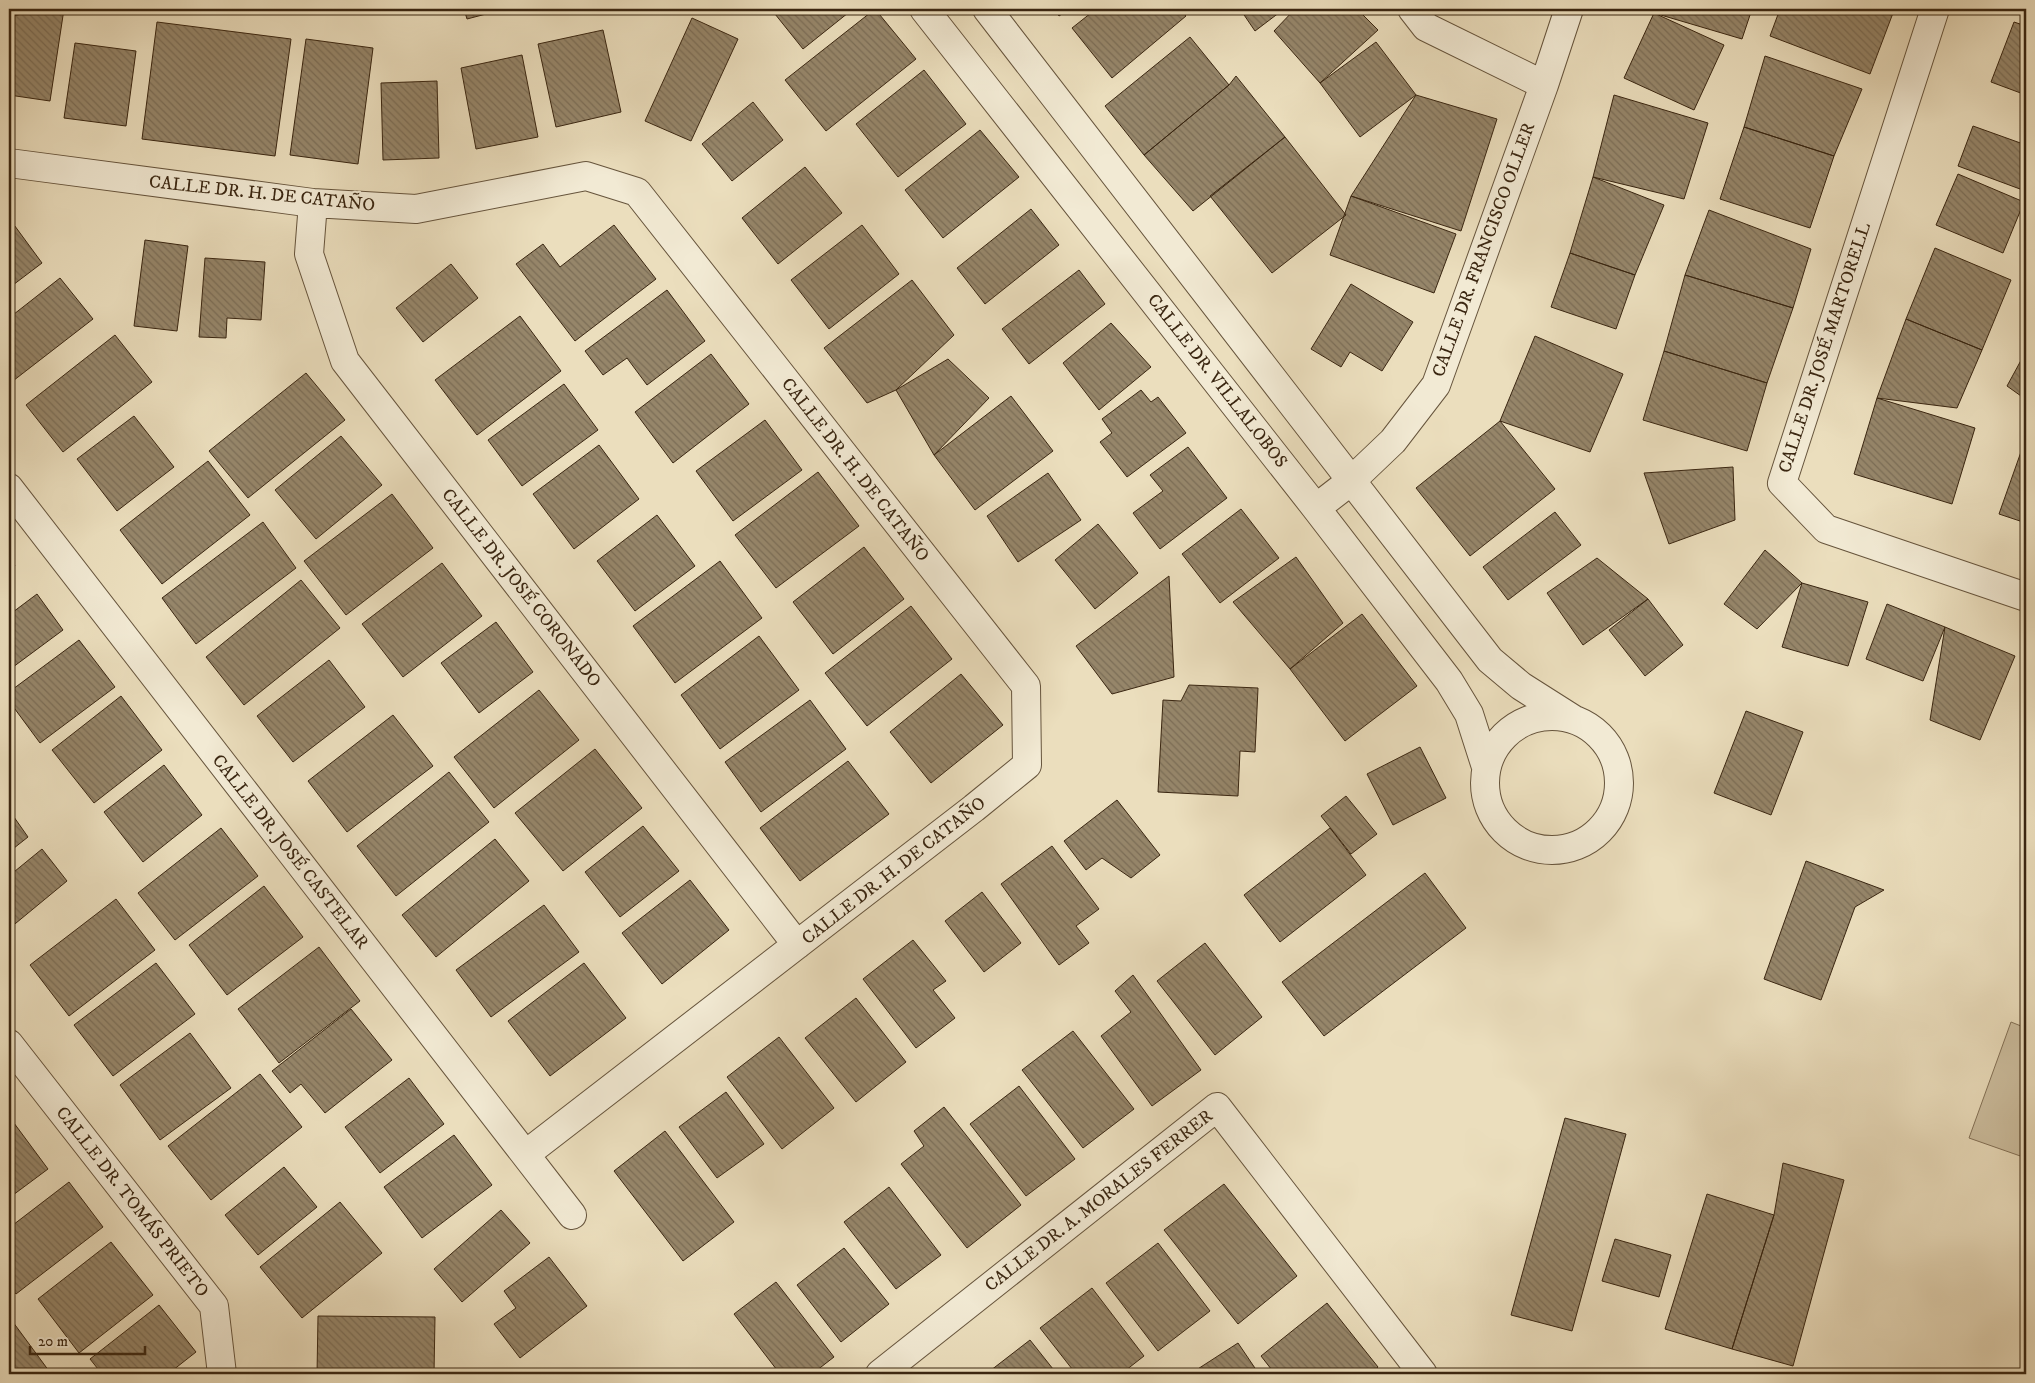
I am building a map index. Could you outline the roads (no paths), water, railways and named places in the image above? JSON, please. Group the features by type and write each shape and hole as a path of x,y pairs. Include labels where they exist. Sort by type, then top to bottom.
{"street":[{"name":"CALLE DR. VILLALOBOS","path":"924,9 1316,508 1449,681 1469,714 1486,767"},
{"path":"988,9 1490,660 1521,686 1593,729 1608,746 1617,766 1620,788 1614,810 1602,829 1584,843 1562,850 1540,850 1519,843 1501,829 1489,811 1484,789 1486,767 1495,746 1510,730 1529,719 1551,715 1574,719"},
{"path":"1412,9 1426,27 1544,85"},
{"name":"CALLE DR. FRANCISCO OLLER","path":"1316,508 1351,481 1393,441 1436,385 1544,85 1569,9"},
{"name":"CALLE DR. JOSÉ MARTORELL","path":"1935,9 1782,483 1826,529 2026,597"},
{"name":"CALLE DR. H. DE CATAÑO","path":"9,163 313,203 416,209 586,176 637,192 1026,686 1028,765 526,1154"},
{"name":"CALLE DR. JOSÉ CORONADO","path":"313,203 309,254 345,361 797,945"},
{"name":"CALLE DR. JOSÉ CASTELAR","path":"9,488 572,1215"},
{"name":"CALLE DR. TOMÁS PRIETO","path":"9,1044 214,1306 222,1374"},
{"name":"CALLE DR. A. MORALES FERRER","path":"880,1374 1217,1108 1423,1374"}]}
